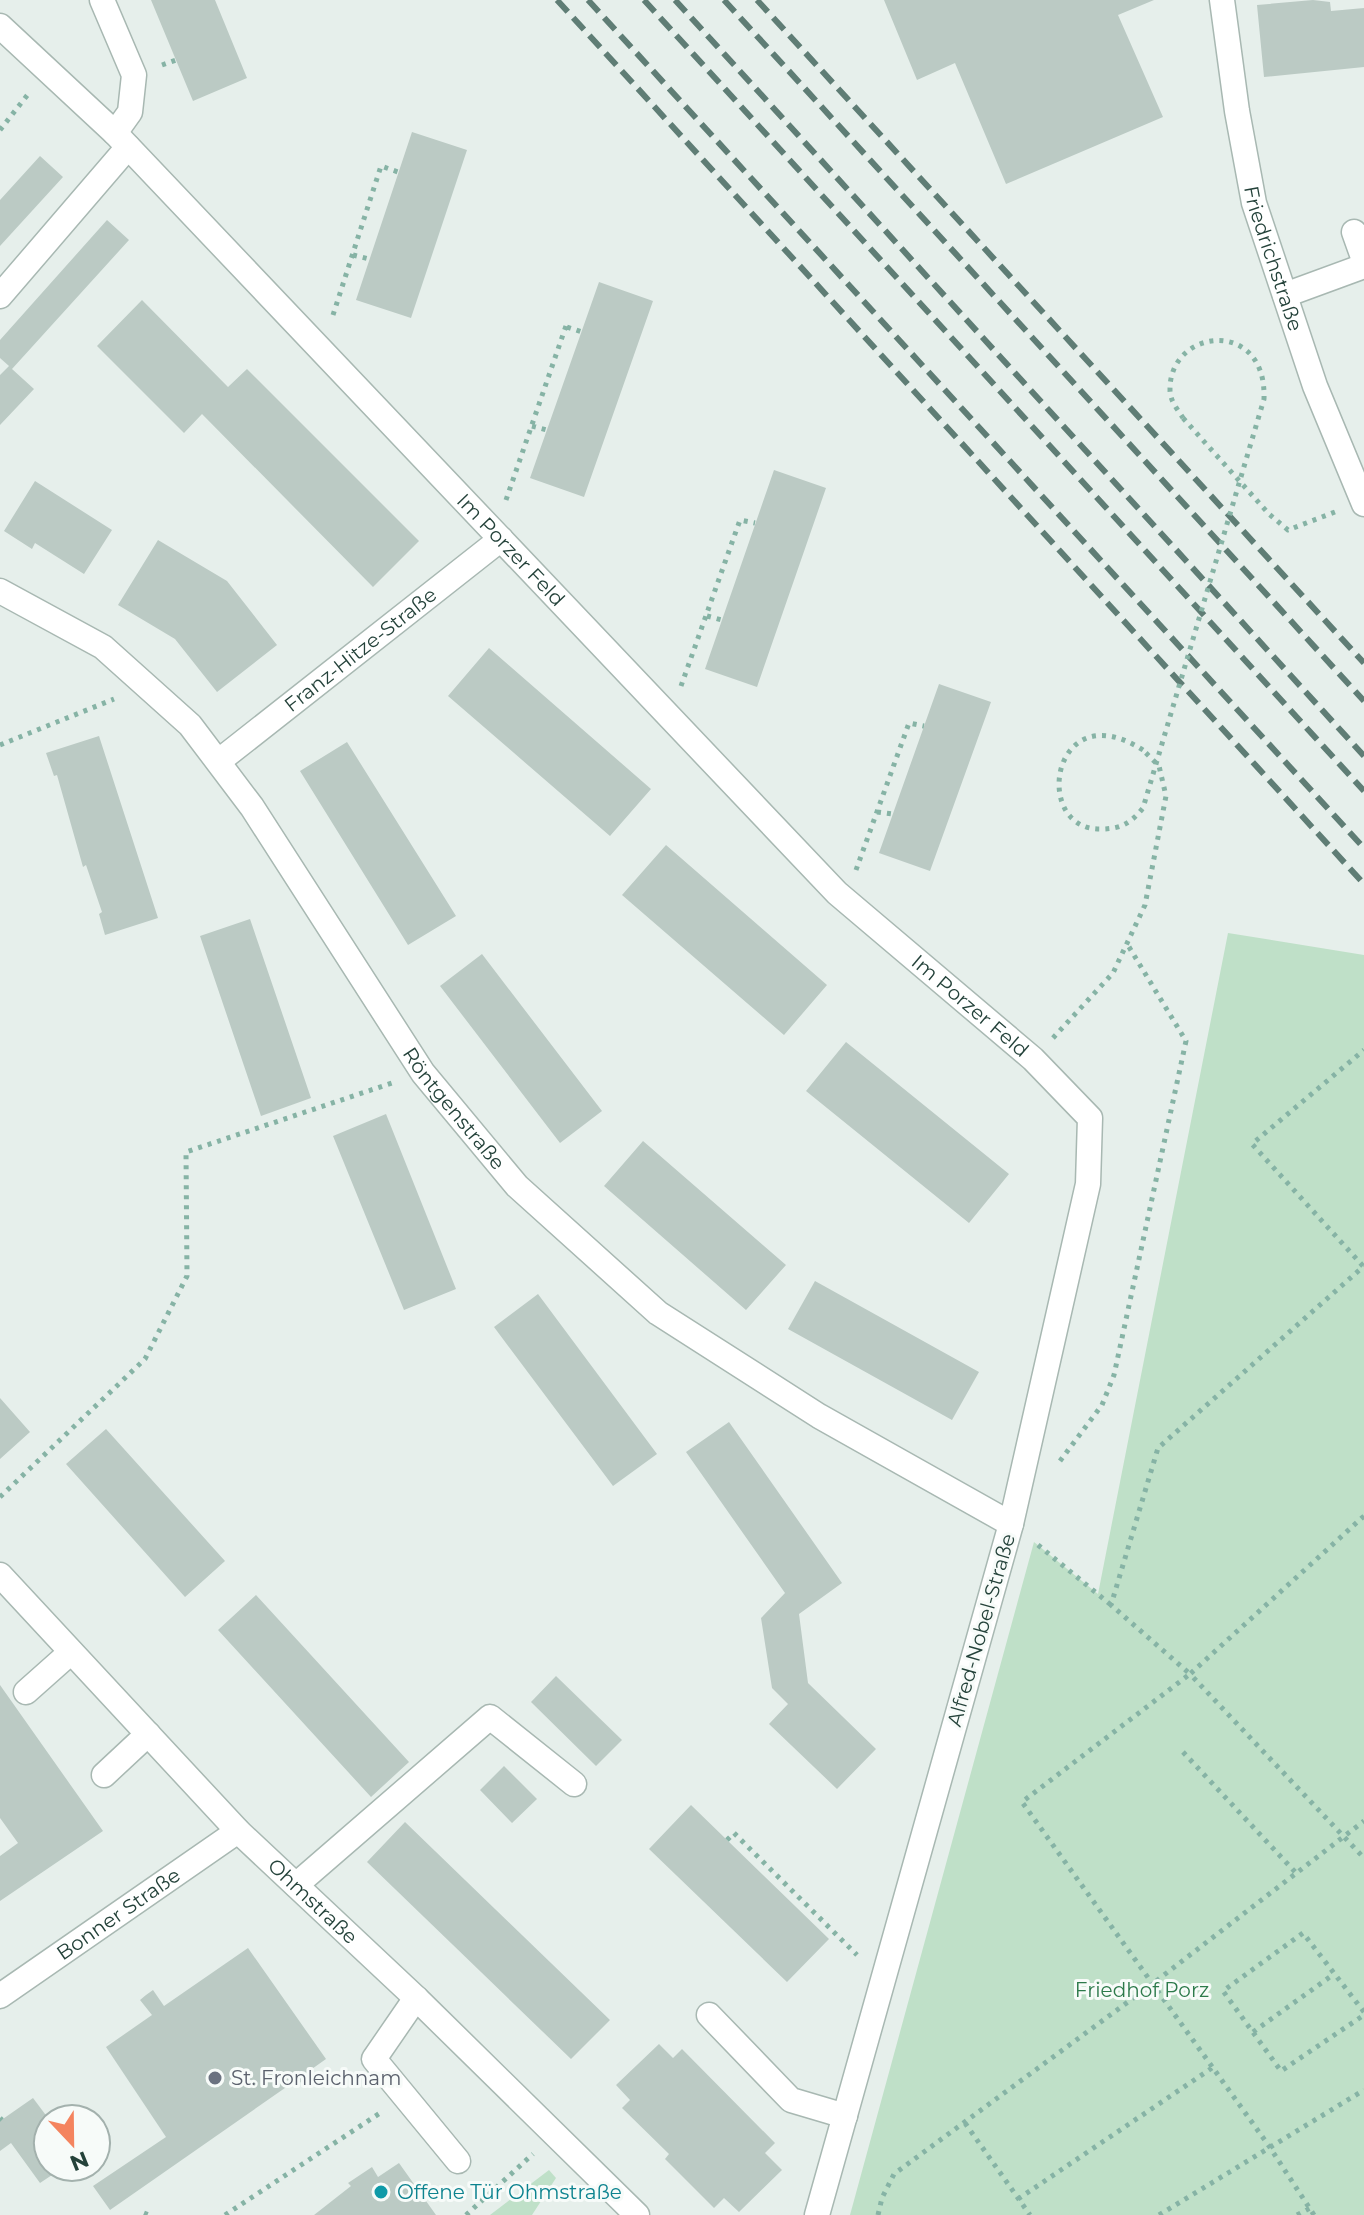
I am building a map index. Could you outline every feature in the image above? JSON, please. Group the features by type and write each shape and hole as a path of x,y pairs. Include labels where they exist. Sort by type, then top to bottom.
{"street":[{"path":"0,296 122,140 130,112 134,75 102,0"},
{"name":"Friedrichstraße","path":"1222,0 1254,203 1315,386 1363,503"},
{"name":"Im Porzer Feld","path":"0,26 122,140 845,900 1033,1059"},
{"path":"1285,295 1364,263 1354,232"},
{"name":"Franz-Hitze-Straße","path":"219,761 498,535"},
{"name":"Röntgenstraße","path":"0,591 103,647 190,725 252,807 423,1073 517,1186 658,1313 819,1416 1011,1524"},
{"name":"Alfred-Nobel-Straße","path":"817,2215 1011,1524 1088,1184 1090,1118 1033,1059"},
{"name":"Ohmstraße","path":"0,1575 238,1831 416,1998 637,2215"},
{"path":"26,1692 71,1652"},
{"path":"296,1885 490,1717 574,1784"},
{"path":"104,1775 148,1734"},
{"name":"Bonner Straße","path":"0,1996 238,1831"},
{"path":"416,1998 374,2059 458,2161"},
{"path":"709,2015 791,2100 845,2116"}],"path":[{"path":"0,130 47,69"},
{"path":"322,351 381,166 398,172"},
{"path":"353,255 369,259"},
{"path":"498,535 567,325 582,332"},
{"path":"1033,1059 1113,973 1145,905 1166,796 1159,766 1143,750 1119,737 1107,734 1090,736 1071,749 1063,759 1058,784 1060,797 1065,810 1076,822 1095,829 1120,828 1133,821 1143,808 1264,399 1265,385 1250,351 1225,340 1210,341 1195,346 1181,358 1170,390 1183,418 1269,514 1288,530 1363,503"},
{"path":"532,426 547,430"},
{"path":"670,717 740,520 755,523"},
{"path":"707,616 722,620"},
{"path":"0,745 147,686"},
{"path":"845,900 909,723 924,726"},
{"path":"877,812 892,814"},
{"path":"1054,1469 1102,1405 1114,1375 1186,1041 1126,942"},
{"path":"1111,1605 1158,1448 1364,1266 1252,1144 1364,1050"},
{"path":"0,1497 145,1359 187,1276 186,1152 423,1073"},
{"path":"1314,2215 1269,2146 1022,1802 1190,1674 1364,1516"},
{"path":"1011,1524 1190,1674 1364,1858"},
{"path":"1183,1752 1297,1874"},
{"path":"878,2215 882,2198 894,2174 927,2147 965,2123 1151,1985 1364,1821"},
{"path":"727,1840 734,1833 883,1980"},
{"path":"797,1908 803,1901"},
{"path":"1303,1933 1364,2014 1281,2071 1223,1991 1303,1933"},
{"path":"1253,2032 1334,1974"},
{"path":"1018,2199 1212,2068"},
{"path":"1159,2215 1364,2090"},
{"path":"225,2215 369,2120"},
{"path":"965,2123 1030,2215"},
{"path":"466,2215 530,2160 549,2128"},
{"path":"1297,2215 1310,2208"}],"green space":[{"name":"Friedhof Porz","path":"1228,933 1364,955 1364,2215 850,2215 1034,1542 1098,1594"},
{"path":"549,2170 556,2178 532,2215 490,2215"}],"building":[{"path":"151,0 215,0 247,78 193,101"},
{"path":"884,0 1154,0 1118,15 1163,117 1006,184 955,63 917,80"},
{"path":"1313,0 1330,2 1331,11 1364,8 1364,67 1264,77 1257,5"},
{"path":"412,132 467,150 411,318 356,300"},
{"path":"40,156 63,177 0,246 0,200"},
{"path":"107,220 129,240 12,369 34,389 0,425 0,375 9,366 0,358 0,340"},
{"path":"599,282 653,301 584,497 530,478"},
{"path":"142,300 228,387 247,369 419,541 373,587 202,414 184,433 97,346"},
{"path":"774,470 826,488 757,687 705,669"},
{"path":"35,481 112,530 84,574 35,543 32,549 4,531"},
{"path":"158,540 227,581 277,645 217,692 175,639 118,605"},
{"path":"489,648 651,789 610,836 448,696"},
{"path":"939,684 991,702 930,871 879,853"},
{"path":"99,736 158,918 105,935 99,914 102,912 86,865 83,867 57,775 54,776 46,753"},
{"path":"347,742 456,916 408,945 300,771"},
{"path":"666,845 827,985 784,1035 622,895"},
{"path":"250,919 311,1098 261,1116 200,936"},
{"path":"482,954 602,1111 560,1143 440,986"},
{"path":"846,1042 1009,1174 969,1223 806,1091"},
{"path":"386,1114 456,1289 404,1310 333,1136"},
{"path":"643,1141 786,1265 746,1310 604,1186"},
{"path":"815,1281 979,1372 952,1420 788,1329"},
{"path":"538,1294 657,1454 613,1486 494,1327"},
{"path":"0,1398 30,1432 0,1459"},
{"path":"729,1422 842,1583 799,1614 808,1683 876,1749 837,1789 769,1724 788,1704 772,1688 761,1618 785,1593 686,1452"},
{"path":"106,1429 225,1561 185,1597 66,1464"},
{"path":"256,1595 409,1762 371,1797 218,1630"},
{"path":"556,1676 622,1740 596,1766 531,1702"},
{"path":"0,1685 103,1831 0,1901 0,1856 18,1843 0,1818"},
{"path":"504,1766 537,1799 512,1823 480,1790"},
{"path":"691,1805 829,1939 787,1982 649,1849"},
{"path":"405,1822 610,2020 571,2059 367,1862"},
{"name":"St. Fronleichnam","path":"248,1948 326,2059 302,2076 304,2080 298,2084 295,2081 110,2210 93,2186 112,2183 112,2173 166,2137 106,2047 152,2015 140,2000 153,1990 164,2006"},
{"path":"659,2044 673,2058 682,2049 775,2143 765,2153 782,2170 739,2212 724,2198 714,2208 665,2159 669,2154 622,2108 630,2100 616,2085"},
{"path":"33,2098 37,2103 32,2103 32,2172 11,2143 0,2151 0,2121"},
{"name":"Offene Tür Ohmstraße","path":"399,2163 436,2215 314,2215 351,2186 348,2183 372,2167 378,2177"}],"railway":[{"path":"557,0 1364,884"},
{"path":"588,0 1364,848"},
{"path":"644,0 1364,791"},
{"path":"675,0 1364,756"},
{"path":"724,0 1364,701"},
{"path":"757,0 1364,663"}],"place":[{"name":"St. Fronleichnam","path":"215,2078"},
{"name":"Offene Tür Ohmstraße","path":"381,2192"}]}
